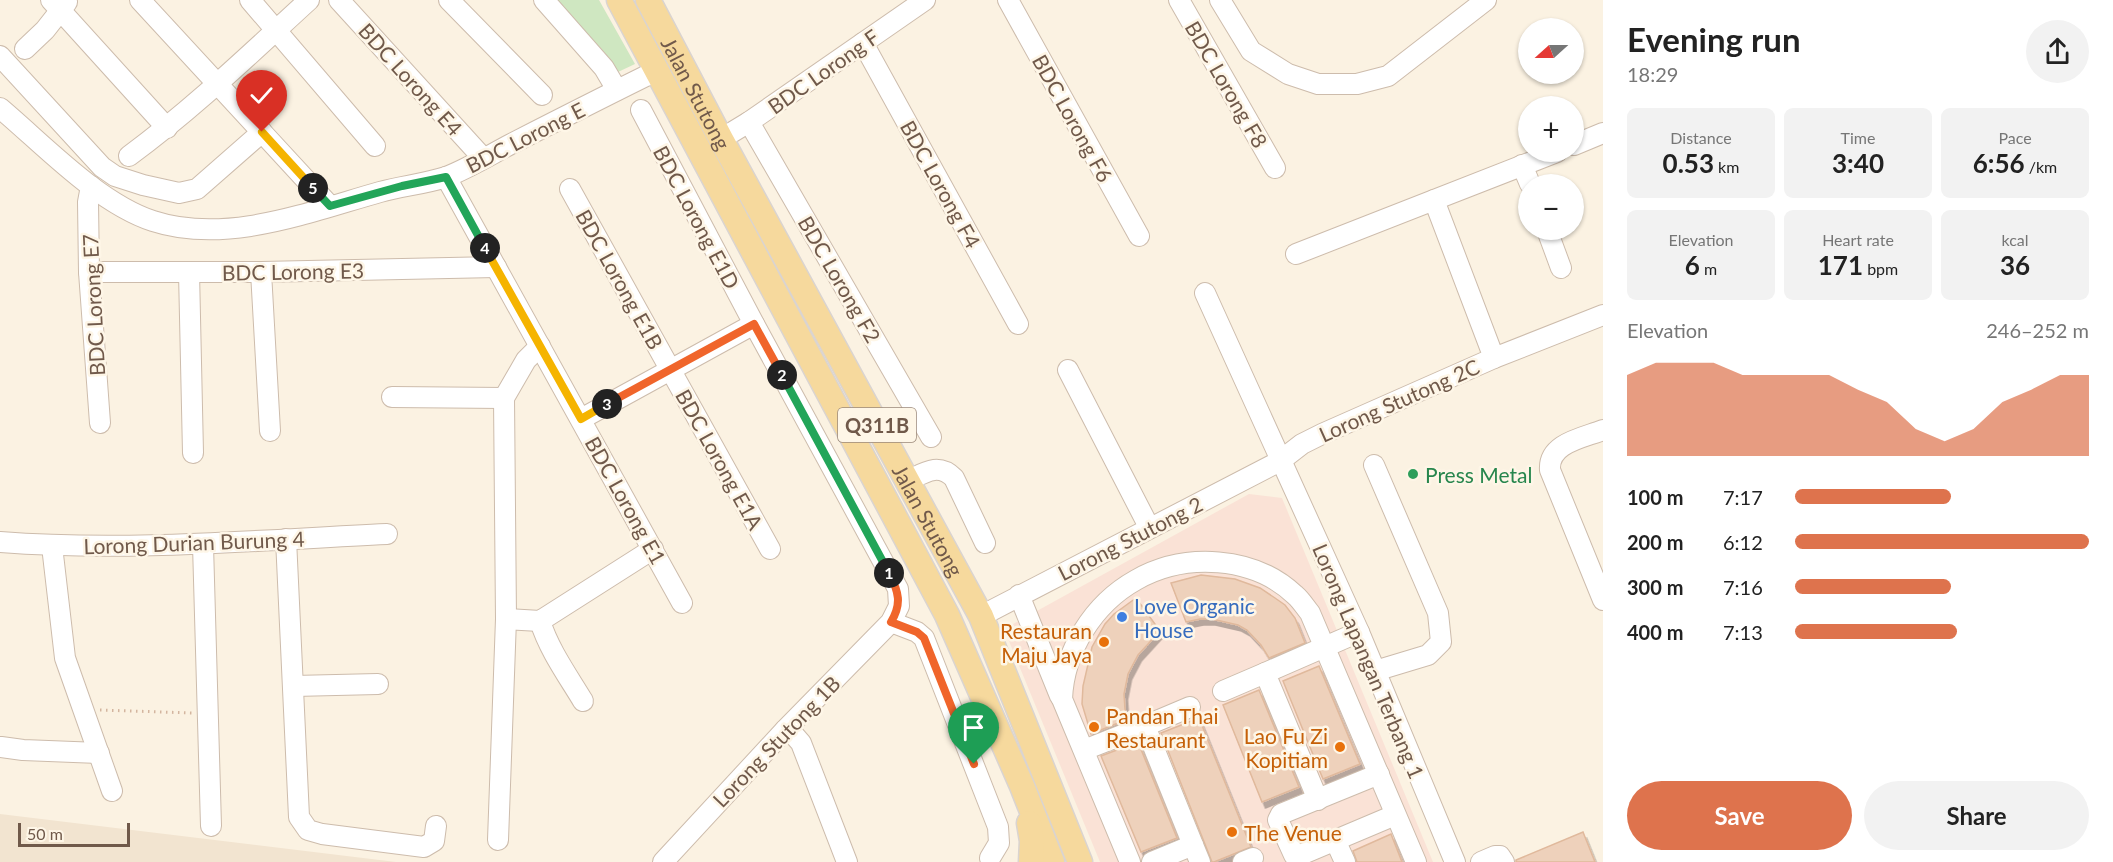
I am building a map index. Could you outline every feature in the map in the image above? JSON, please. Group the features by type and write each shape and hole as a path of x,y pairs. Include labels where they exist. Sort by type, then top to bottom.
{"main road":[{"name":"Jalan Stutong","path":"619,0 947,615 1022,786 1052,862"},
{"path":"633,23 635,10 642,0"},
{"name":"Jalan Stutong","path":"648,0 721,139 981,616 1080,862"},
{"path":"1021,716 1025,744 1074,862"},
{"path":"1022,786 1032,841 1031,862"}],"street":[{"path":"140,0 330,206"},
{"path":"250,0 375,146"},
{"path":"129,156 167,128 218,84 309,0"},
{"name":"BDC Lorong E4","path":"339,0 483,158"},
{"path":"449,0 542,94"},
{"path":"544,0 604,68 617,90"},
{"name":"BDC Lorong F","path":"721,139 925,0"},
{"name":"BDC Lorong F6","path":"1008,0 1139,236"},
{"name":"BDC Lorong F8","path":"1179,0 1275,168"},
{"path":"1220,0 1251,51 1288,74 1318,84 1357,84 1388,76 1486,0"},
{"path":"25,49 45,30 60,3 167,128"},
{"name":"BDC Lorong F4","path":"863,43 1018,324"},
{"path":"0,56 102,167 115,176 142,185 179,193 197,189 262,132"},
{"name":"BDC Lorong E","path":"0,108 91,186 128,209 154,221 202,228 258,226 402,186 446,177 658,70"},
{"name":"BDC Lorong E1D","path":"641,110 898,589 899,606 891,622"},
{"name":"BDC Lorong F2","path":"749,122 931,437"},
{"path":"1584,141 1603,133"},
{"path":"1296,254 1530,162"},
{"path":"1522,165 1526,174"},
{"name":"BDC Lorong E1","path":"446,177 682,603"},
{"name":"BDC Lorong E7","path":"91,186 88,202 89,272 100,423"},
{"name":"BDC Lorong E1B","path":"570,189 670,369"},
{"name":"Lorong Stutong 2C","path":"1280,460 1302,444 1322,434 1494,358 1434,200"},
{"path":"1551,240 1561,268"},
{"name":"BDC Lorong E3","path":"89,272 261,272 496,267"},
{"path":"189,272 193,453"},
{"path":"261,272 270,431"},
{"name":"Lorong Lapangan Terbang 1","path":"1205,293 1359,632 1455,862"},
{"path":"1494,358 1603,315"},
{"path":"581,419 754,324"},
{"path":"498,840 506,619 504,398 526,360 540,346"},
{"name":"BDC Lorong E1A","path":"670,369 770,549"},
{"path":"1068,370 1149,527"},
{"path":"392,397 504,398"},
{"path":"1603,430 1560,447 1553,453 1549,462 1550,470 1598,574 1603,600"},
{"name":"Lorong Stutong 2","path":"981,616 1280,460"},
{"path":"1374,465 1438,613 1441,642 1428,655 1376,671"},
{"path":"907,481 939,469 947,471 954,478 985,543"},
{"name":"Lorong Durian Burung 4","path":"0,542 52,546 203,545 387,534"},
{"path":"286,539 299,817 308,830 423,847 434,841 436,826"},
{"path":"203,545 211,826"},
{"path":"52,546 65,658 112,791"},
{"path":"506,619 540,621 653,549"},
{"path":"1062,699 1063,680 1082,632 1116,594 1137,579 1165,568 1195,563 1222,562 1252,568 1274,579 1296,595 1310,613 1416,862"},
{"path":"1019,595 1130,862"},
{"path":"540,621 555,654 583,701"},
{"path":"891,622 917,632 924,638 998,828 999,843 990,858"},
{"name":"Lorong Stutong 1B","path":"672,858 785,730 891,622"},
{"path":"1222,692 1359,632"},
{"path":"1265,673 1318,800"},
{"path":"294,686 378,684"},
{"path":"1083,750 1190,707"},
{"path":"1145,726 1196,853 1152,862"},
{"path":"785,730 801,743 847,862"},
{"path":"1,747 99,753"},
{"path":"1379,774 1281,814 1279,818 1290,850 1298,856 1395,814"},
{"path":"1335,840 1344,862"},
{"path":"1481,862 1495,856 1500,856 1504,862"}],"path":[{"path":"83,709 208,713"}],"shaded area":[{"path":"1249,494 1282,498 1433,862 1100,862 1004,629"},
{"path":"0,814 396,862 0,862"}],"green space":[{"path":"557,0 599,0 635,64 618,72 605,53"}],"building":[{"path":"1201,575 1235,579 1260,588 1285,605 1295,618 1305,643 1269,658 1247,630 1238,625 1212,619 1186,622 1171,583"},
{"path":"1136,598 1160,631 1138,655 1128,674 1124,694 1128,719 1091,734 1082,704 1083,686 1092,647 1105,624 1114,614"},
{"path":"1319,666 1360,764 1323,779 1283,681"},
{"path":"1259,690 1299,787 1262,802 1223,705"},
{"path":"1199,718 1251,847 1214,862 1212,862 1161,733"},
{"path":"1138,742 1177,838 1141,852 1101,756"},
{"path":"1583,832 1595,862 1516,862 1516,860"},
{"path":"1391,834 1402,862 1357,862 1353,851"}],"place":[{"name":"Press Metal","path":"1413,474"},
{"name":"Love Organic House","path":"1122,617"},
{"name":"Restauran Maju Jaya","path":"1104,642"},
{"name":"Pandan Thai Restaurant","path":"1094,727"},
{"name":"Lao Fu Zi Kopitiam","path":"1340,747"},
{"name":"The Venue","path":"1232,832"}],"route":[{"path":"262,132 330,206 402,186 446,177 581,419 754,324 898,589 899,606 891,622 917,632 924,638 974,764"}]}
